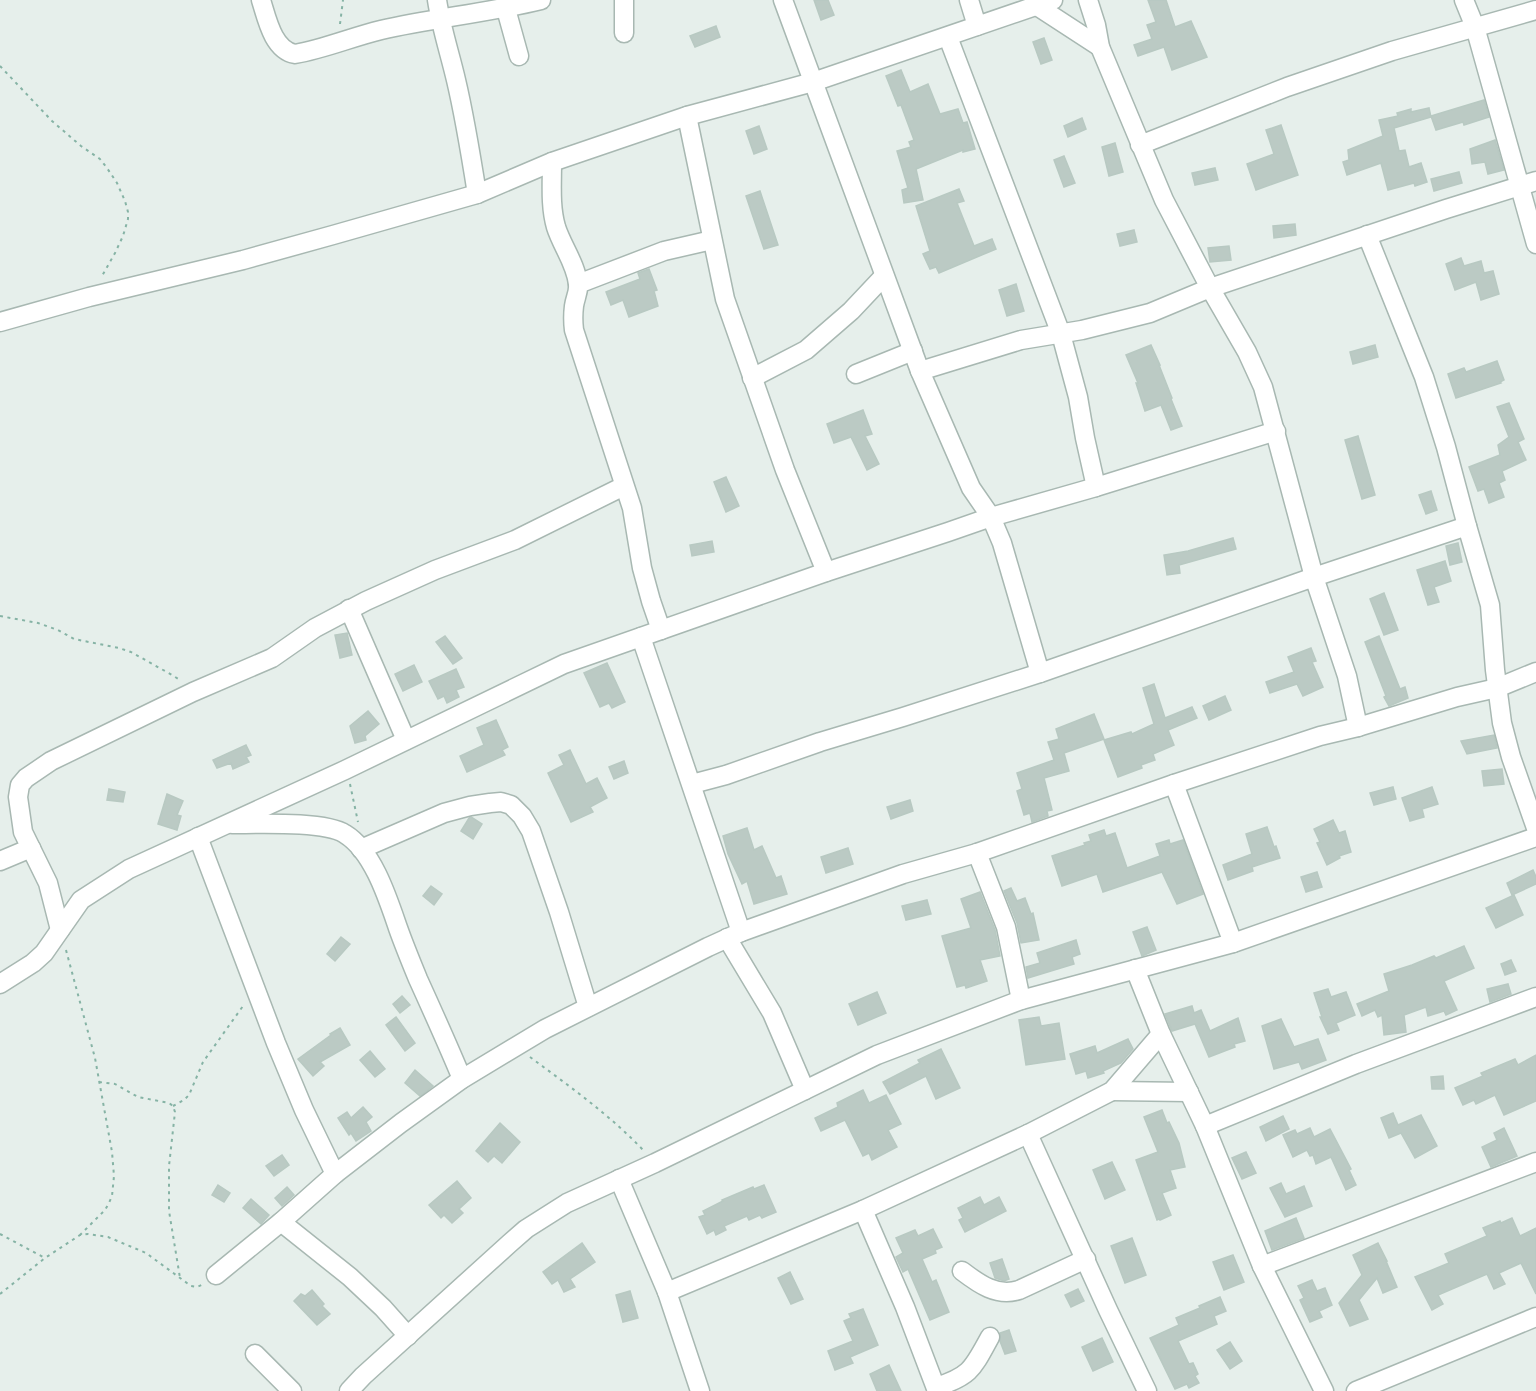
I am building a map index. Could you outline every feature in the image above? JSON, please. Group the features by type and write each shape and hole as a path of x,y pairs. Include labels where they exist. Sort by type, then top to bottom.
{"street":[{"path":"261,0 279,44 289,53 295,54 381,30 438,9 506,9 541,0"},
{"path":"624,0 624,33"},
{"path":"783,0 920,371 971,488 991,517 1002,543 1040,673"},
{"path":"969,0 977,26"},
{"path":"1088,0 1100,47 1164,200 1210,288 1247,352 1263,387 1314,577 1347,676 1358,726"},
{"path":"1464,0 1528,184 1536,244"},
{"path":"0,322 89,297 254,257 477,194 552,162 687,116 813,82 1045,3 1100,47"},
{"path":"438,9 464,115 477,194"},
{"path":"506,9 519,56"},
{"path":"1140,145 1287,87 1392,51 1536,10"},
{"path":"948,37 1061,334 1078,398 1096,487"},
{"path":"687,116 725,299 785,470 826,572"},
{"path":"552,162 554,216 578,284 573,314 574,330 632,508 642,568 661,630"},
{"path":"920,371 1021,340 1061,334 1140,316 1210,288 1528,184"},
{"path":"1367,236 1424,377 1446,447 1490,606 1497,688 1510,757 1536,828"},
{"path":"578,284 664,250 712,240"},
{"path":"752,378 806,350 850,311 884,276"},
{"path":"856,374 913,351"},
{"path":"0,984 33,963 44,953 81,900 129,869 345,770 564,664 991,517 1276,431"},
{"path":"60,930 48,883 23,832 18,797 22,781 51,761 193,692 272,658 315,628 350,609 435,570 528,535 624,486"},
{"path":"692,784 1040,673 1467,526"},
{"path":"350,609 406,740"},
{"path":"641,637 692,784 734,935 772,1013 805,1090"},
{"path":"216,1275 335,1174 400,1123 462,1079 516,1046 588,1007 734,935 903,874 977,853 1320,736 1497,688 1536,672"},
{"path":"1174,784 1233,943"},
{"path":"361,849 444,813 490,803 501,802 511,805 522,816 531,831 588,1007"},
{"path":"226,824 287,825 333,829 346,834 361,849 385,890 418,979 462,1079"},
{"path":"198,837 255,989 304,1110 335,1174"},
{"path":"349,1391 526,1229 567,1203 655,1163 877,1055 1021,1000 1233,943 1536,837"},
{"path":"0,861 31,848"},
{"path":"977,853 1006,927 1021,1000"},
{"path":"1135,969 1161,1034 1205,1126 1262,1266 1324,1391"},
{"path":"1205,1126 1356,1064 1536,997"},
{"path":"667,1292 863,1210 1028,1134 1112,1091 1161,1034"},
{"path":"1112,1091 1190,1092"},
{"path":"1028,1134 1147,1391"},
{"path":"1262,1266 1536,1162"},
{"path":"619,1179 667,1292 700,1391"},
{"path":"863,1210 937,1389 967,1373 978,1360 990,1337"},
{"path":"281,1222 350,1277 383,1308 408,1336"},
{"path":"962,1271 983,1286 1001,1293 1008,1293 1020,1290 1086,1259"},
{"path":"1356,1391 1536,1317"},
{"path":"255,1354 292,1391"}],"path":[{"path":"338,42 343,0"},
{"path":"0,66 52,122 100,159 112,175 125,201 128,219 123,236 116,253 89,297"},
{"path":"0,616 38,623 74,639 131,652 172,675 193,692"},
{"path":"345,770 354,799 361,849"},
{"path":"0,1294 45,1258 80,1235 105,1210 113,1191 112,1152 95,1058 60,930"},
{"path":"173,1106 189,1095 203,1062 255,989"},
{"path":"516,1046 577,1092 630,1137 655,1163"},
{"path":"99,1082 115,1084 138,1097 169,1102 173,1106 174,1121 168,1166 169,1211 180,1278"},
{"path":"0,1234 45,1258"},
{"path":"80,1235 95,1234 146,1253 191,1286 197,1287 216,1275"}],"building":[{"path":"814,0 828,0 834,15 821,20"},
{"path":"1148,0 1166,0 1175,27 1191,21 1207,57 1172,70 1164,47 1138,56 1134,45 1152,39 1147,25 1156,22"},
{"path":"716,26 720,37 695,47 690,36"},
{"path":"1044,38 1052,60 1041,64 1033,42"},
{"path":"901,70 910,92 928,84 940,114 958,109 963,123 967,122 975,149 963,152 963,150 916,169 923,200 904,203 902,190 908,188 897,151 911,147 909,142 914,140 901,105 898,106 886,76"},
{"path":"1484,100 1489,117 1464,125 1463,122 1436,130 1431,116"},
{"path":"1429,108 1431,117 1394,128 1399,151 1405,150 1409,167 1421,163 1427,182 1388,190 1381,163 1347,175 1343,162 1349,160 1348,150 1383,136 1379,120 1398,116 1397,113 1411,109 1411,112"},
{"path":"1082,118 1086,129 1068,137 1064,126"},
{"path":"1281,125 1298,175 1256,190 1247,164 1274,154 1266,130"},
{"path":"759,126 767,149 754,154 746,131"},
{"path":"1495,140 1504,170 1488,174 1485,162 1472,164 1470,149"},
{"path":"1115,143 1123,172 1109,176 1102,147"},
{"path":"1064,156 1075,183 1064,187 1054,160"},
{"path":"1215,168 1218,180 1195,185 1192,173"},
{"path":"1459,172 1462,183 1434,191 1431,179"},
{"path":"959,189 964,201 957,203 974,246 992,239 996,249 939,273 936,267 930,269 923,254 930,251 916,206"},
{"path":"760,191 778,245 764,249 746,196"},
{"path":"1295,224 1296,235 1274,238 1273,226"},
{"path":"1134,230 1137,242 1120,246 1117,234"},
{"path":"1229,246 1231,260 1210,262 1208,248"},
{"path":"1461,258 1464,266 1481,261 1484,273 1493,271 1499,294 1481,300 1476,282 1455,290 1446,264"},
{"path":"649,269 657,290 654,291 658,306 629,317 623,300 611,305 606,292 640,279 638,273"},
{"path":"1016,284 1024,311 1007,316 999,290"},
{"path":"1151,345 1182,426 1171,430 1161,405 1145,411 1136,383 1138,383 1126,355"},
{"path":"1375,345 1378,357 1353,364 1350,352"},
{"path":"1497,361 1504,380 1501,383 1456,398 1448,374 1464,368 1466,372"},
{"path":"1509,403 1524,439 1518,442 1526,460 1502,471 1505,480 1499,483 1504,497 1489,503 1484,489 1478,491 1469,467 1500,455 1498,445 1509,437 1497,407"},
{"path":"863,410 872,434 865,436 879,464 867,470 851,437 834,443 827,424"},
{"path":"1358,436 1375,495 1362,499 1345,440"},
{"path":"726,477 739,506 726,512 714,482"},
{"path":"1431,491 1437,510 1426,514 1419,495"},
{"path":"1233,538 1236,549 1179,565 1180,573 1167,575 1164,555 1188,551"},
{"path":"712,541 714,552 692,556 690,545"},
{"path":"1458,543 1462,562 1450,565 1446,546"},
{"path":"1445,561 1451,581 1434,587 1439,602 1428,605 1417,570"},
{"path":"1384,593 1398,630 1384,635 1370,599"},
{"path":"347,633 352,655 340,658 335,635"},
{"path":"445,636 462,658 453,664 436,642"},
{"path":"1379,636 1400,689 1405,687 1408,698 1389,706 1365,642"},
{"path":"1311,648 1316,661 1312,662 1323,687 1303,696 1297,684 1270,693 1266,682 1294,672 1288,657"},
{"path":"607,663 625,702 612,708 609,703 600,707 584,673"},
{"path":"414,665 422,682 403,691 395,674"},
{"path":"456,669 464,687 456,690 459,697 447,703 444,696 438,699 429,681"},
{"path":"1154,684 1165,718 1192,707 1197,718 1168,730 1174,745 1153,754 1155,760 1141,765 1142,768 1118,777 1104,740 1131,732 1132,734 1154,724 1143,688"},
{"path":"1225,696 1231,710 1209,720 1203,706"},
{"path":"368,711 379,724 365,736 366,740 355,743 350,726"},
{"path":"1094,714 1104,739 1064,753 1069,771 1044,778 1052,810 1047,811 1048,816 1032,822 1030,813 1024,815 1017,791 1022,789 1017,773 1054,760 1048,742 1059,739 1056,729"},
{"path":"496,720 508,747 502,750 505,755 467,772 460,756 484,745 477,728"},
{"path":"1494,735 1497,748 1467,754 1461,741"},
{"path":"246,745 251,755 246,757 249,762 233,769 231,763 217,768 213,760"},
{"path":"570,750 586,784 597,778 607,798 590,807 593,812 571,822 548,773 564,765 559,755"},
{"path":"624,761 628,773 614,779 609,767"},
{"path":"1502,769 1504,784 1484,786 1482,771"},
{"path":"1393,787 1396,799 1374,805 1370,793"},
{"path":"1432,787 1438,804 1422,809 1424,817 1410,821 1402,798"},
{"path":"109,789 125,792 123,802 107,800"},
{"path":"167,794 183,801 177,815 181,816 177,830 158,824"},
{"path":"910,800 913,811 891,819 887,807"},
{"path":"471,817 482,824 473,839 461,831"},
{"path":"1333,820 1339,833 1345,831 1351,852 1339,856 1340,858 1327,865 1317,843 1320,842 1314,829"},
{"path":"1267,827 1280,858 1252,867 1253,871 1228,880 1223,865 1252,854 1246,834"},
{"path":"747,828 754,850 762,846 776,878 781,876 787,894 754,904 747,881 742,884 728,854 723,836"},
{"path":"1104,830 1106,836 1115,833 1127,868 1160,856 1156,844 1169,840 1170,844 1183,840 1203,894 1177,904 1162,872 1103,892 1097,874 1062,886 1052,856 1085,845 1084,843 1091,841 1089,835"},
{"path":"848,848 853,864 826,873 821,857"},
{"path":"1533,870 1536,884 1512,895 1507,883"},
{"path":"1317,872 1322,887 1306,892 1301,877"},
{"path":"431,886 442,894 434,905 423,896"},
{"path":"1011,888 1017,901 1025,898 1031,914 1033,913 1039,940 1021,943 1017,923 1004,891"},
{"path":"980,892 995,930 1000,956 980,960 987,981 966,988 965,985 957,987 942,936 971,928 961,899"},
{"path":"1514,895 1523,915 1496,928 1486,908"},
{"path":"927,900 931,914 906,920 902,906"},
{"path":"1147,927 1156,950 1142,956 1133,932"},
{"path":"341,937 350,944 335,961 327,954"},
{"path":"1076,940 1080,954 1072,957 1074,964 1028,978 1026,967 1040,963 1037,953"},
{"path":"1464,946 1474,968 1444,981 1457,1010 1446,1015 1444,1011 1428,1016 1426,1007 1404,1015 1406,1032 1384,1035 1382,1015 1378,1017 1375,1010 1362,1016 1357,1004 1389,991 1384,974 1434,956 1436,958"},
{"path":"1511,960 1516,971 1505,975 1501,964"},
{"path":"1508,984 1511,994 1490,1002 1487,989"},
{"path":"1328,989 1331,997 1346,992 1355,1015 1336,1023 1339,1030 1328,1034 1320,1017 1322,1017 1314,993"},
{"path":"877,992 886,1013 858,1025 849,1004"},
{"path":"402,996 410,1005 400,1013 393,1004"},
{"path":"1192,1006 1194,1013 1201,1010 1210,1031 1238,1018 1245,1041 1209,1057 1195,1024 1172,1031 1165,1014"},
{"path":"396,1017 415,1043 405,1051 386,1025"},
{"path":"1039,1017 1041,1026 1059,1023 1065,1059 1026,1065 1019,1020"},
{"path":"1281,1019 1294,1047 1318,1039 1326,1060 1302,1069 1299,1062 1274,1069 1262,1026"},
{"path":"340,1028 350,1045 320,1062 324,1066 313,1076 298,1059"},
{"path":"1128,1039 1133,1049 1121,1063 1103,1071 1104,1073 1088,1078 1086,1071 1076,1074 1070,1054 1095,1046 1097,1053"},
{"path":"941,1049 960,1088 936,1099 926,1076 890,1094 883,1082 920,1063 918,1060"},
{"path":"370,1051 385,1069 375,1077 360,1060"},
{"path":"1536,1055 1536,1101 1504,1115 1495,1095 1476,1104 1474,1100 1463,1105 1455,1088 1483,1076 1481,1073 1515,1059 1518,1065"},
{"path":"415,1070 433,1086 420,1096 405,1083"},
{"path":"1443,1076 1444,1089 1432,1089 1431,1077"},
{"path":"863,1090 869,1103 886,1095 901,1124 888,1130 897,1147 872,1160 869,1153 863,1156 845,1120 821,1131 815,1118 838,1107 837,1103"},
{"path":"363,1107 372,1117 366,1122 371,1131 356,1141 351,1133 349,1135 338,1118 347,1112 351,1118"},
{"path":"1162,1110 1179,1143 1185,1167 1170,1170 1176,1188 1162,1193 1171,1215 1157,1220 1136,1160 1158,1152 1144,1117"},
{"path":"1393,1113 1398,1125 1421,1115 1437,1146 1415,1158 1401,1133 1389,1138 1381,1118"},
{"path":"1283,1116 1289,1129 1266,1141 1260,1127"},
{"path":"500,1123 520,1142 502,1163 494,1156 488,1162 476,1151"},
{"path":"1310,1128 1314,1137 1330,1129 1351,1169 1349,1170 1356,1185 1346,1190 1331,1157 1316,1164 1313,1155 1310,1156 1307,1150 1293,1157 1283,1135 1295,1130 1297,1134"},
{"path":"1504,1128 1517,1156 1491,1167 1482,1147 1497,1140 1494,1133"},
{"path":"1246,1152 1256,1173 1242,1179 1232,1158"},
{"path":"282,1155 289,1165 274,1176 266,1166"},
{"path":"1112,1162 1125,1190 1105,1199 1093,1170"},
{"path":"457,1181 471,1198 459,1209 463,1213 452,1223 444,1215 441,1218 429,1205"},
{"path":"1281,1183 1286,1194 1304,1186 1312,1206 1285,1217 1270,1188"},
{"path":"218,1185 230,1193 224,1202 212,1195"},
{"path":"764,1185 776,1212 749,1220 747,1216 724,1226 726,1230 716,1235 714,1230 707,1234 699,1217 705,1215 703,1211 722,1200 753,1187 754,1189"},
{"path":"287,1187 294,1195 282,1206 275,1198"},
{"path":"980,1197 984,1205 999,1197 1006,1211 965,1232 959,1220 963,1218 958,1208"},
{"path":"251,1199 269,1215 261,1224 243,1208"},
{"path":"1296,1218 1304,1238 1272,1250 1265,1231"},
{"path":"1512,1218 1520,1236 1536,1228 1536,1294 1521,1263 1499,1273 1505,1284 1494,1289 1487,1274 1438,1295 1443,1304 1432,1310 1415,1277 1449,1263 1445,1254 1487,1236 1483,1228"},
{"path":"933,1229 942,1247 935,1250 936,1253 922,1259 932,1282 936,1280 949,1312 930,1320 908,1269 903,1272 896,1257 903,1253 896,1238 915,1230 918,1236"},
{"path":"1132,1238 1146,1275 1125,1283 1111,1246"},
{"path":"582,1243 595,1262 570,1279 575,1287 564,1292 558,1280 552,1284 543,1272"},
{"path":"1378,1243 1397,1287 1383,1293 1377,1278 1359,1300 1368,1319 1350,1326 1339,1303 1362,1275 1353,1255"},
{"path":"1233,1255 1244,1282 1224,1290 1213,1262"},
{"path":"1002,1259 1009,1279 1004,1281 995,1278 990,1263"},
{"path":"790,1272 803,1299 791,1304 778,1278"},
{"path":"1312,1280 1317,1291 1325,1288 1332,1305 1319,1311 1322,1317 1310,1322 1300,1300 1304,1298 1298,1286"},
{"path":"1078,1289 1084,1301 1071,1307 1065,1295"},
{"path":"312,1290 330,1314 317,1325 294,1301 301,1294 305,1296"},
{"path":"630,1291 638,1318 623,1322 616,1295"},
{"path":"1220,1297 1226,1311 1214,1316 1217,1324 1178,1341 1189,1364 1193,1363 1198,1374 1195,1376 1199,1383 1189,1388 1187,1384 1175,1389 1150,1338 1179,1325 1176,1318"},
{"path":"863,1309 878,1345 850,1357 853,1363 835,1370 828,1351 853,1341 844,1321 851,1318 849,1314"},
{"path":"1009,1330 1016,1351 1005,1354 1000,1341 1000,1333"},
{"path":"1102,1338 1113,1362 1093,1371 1082,1347"},
{"path":"1230,1342 1242,1361 1230,1369 1217,1350"},
{"path":"889,1365 901,1391 877,1391 870,1374"}]}
